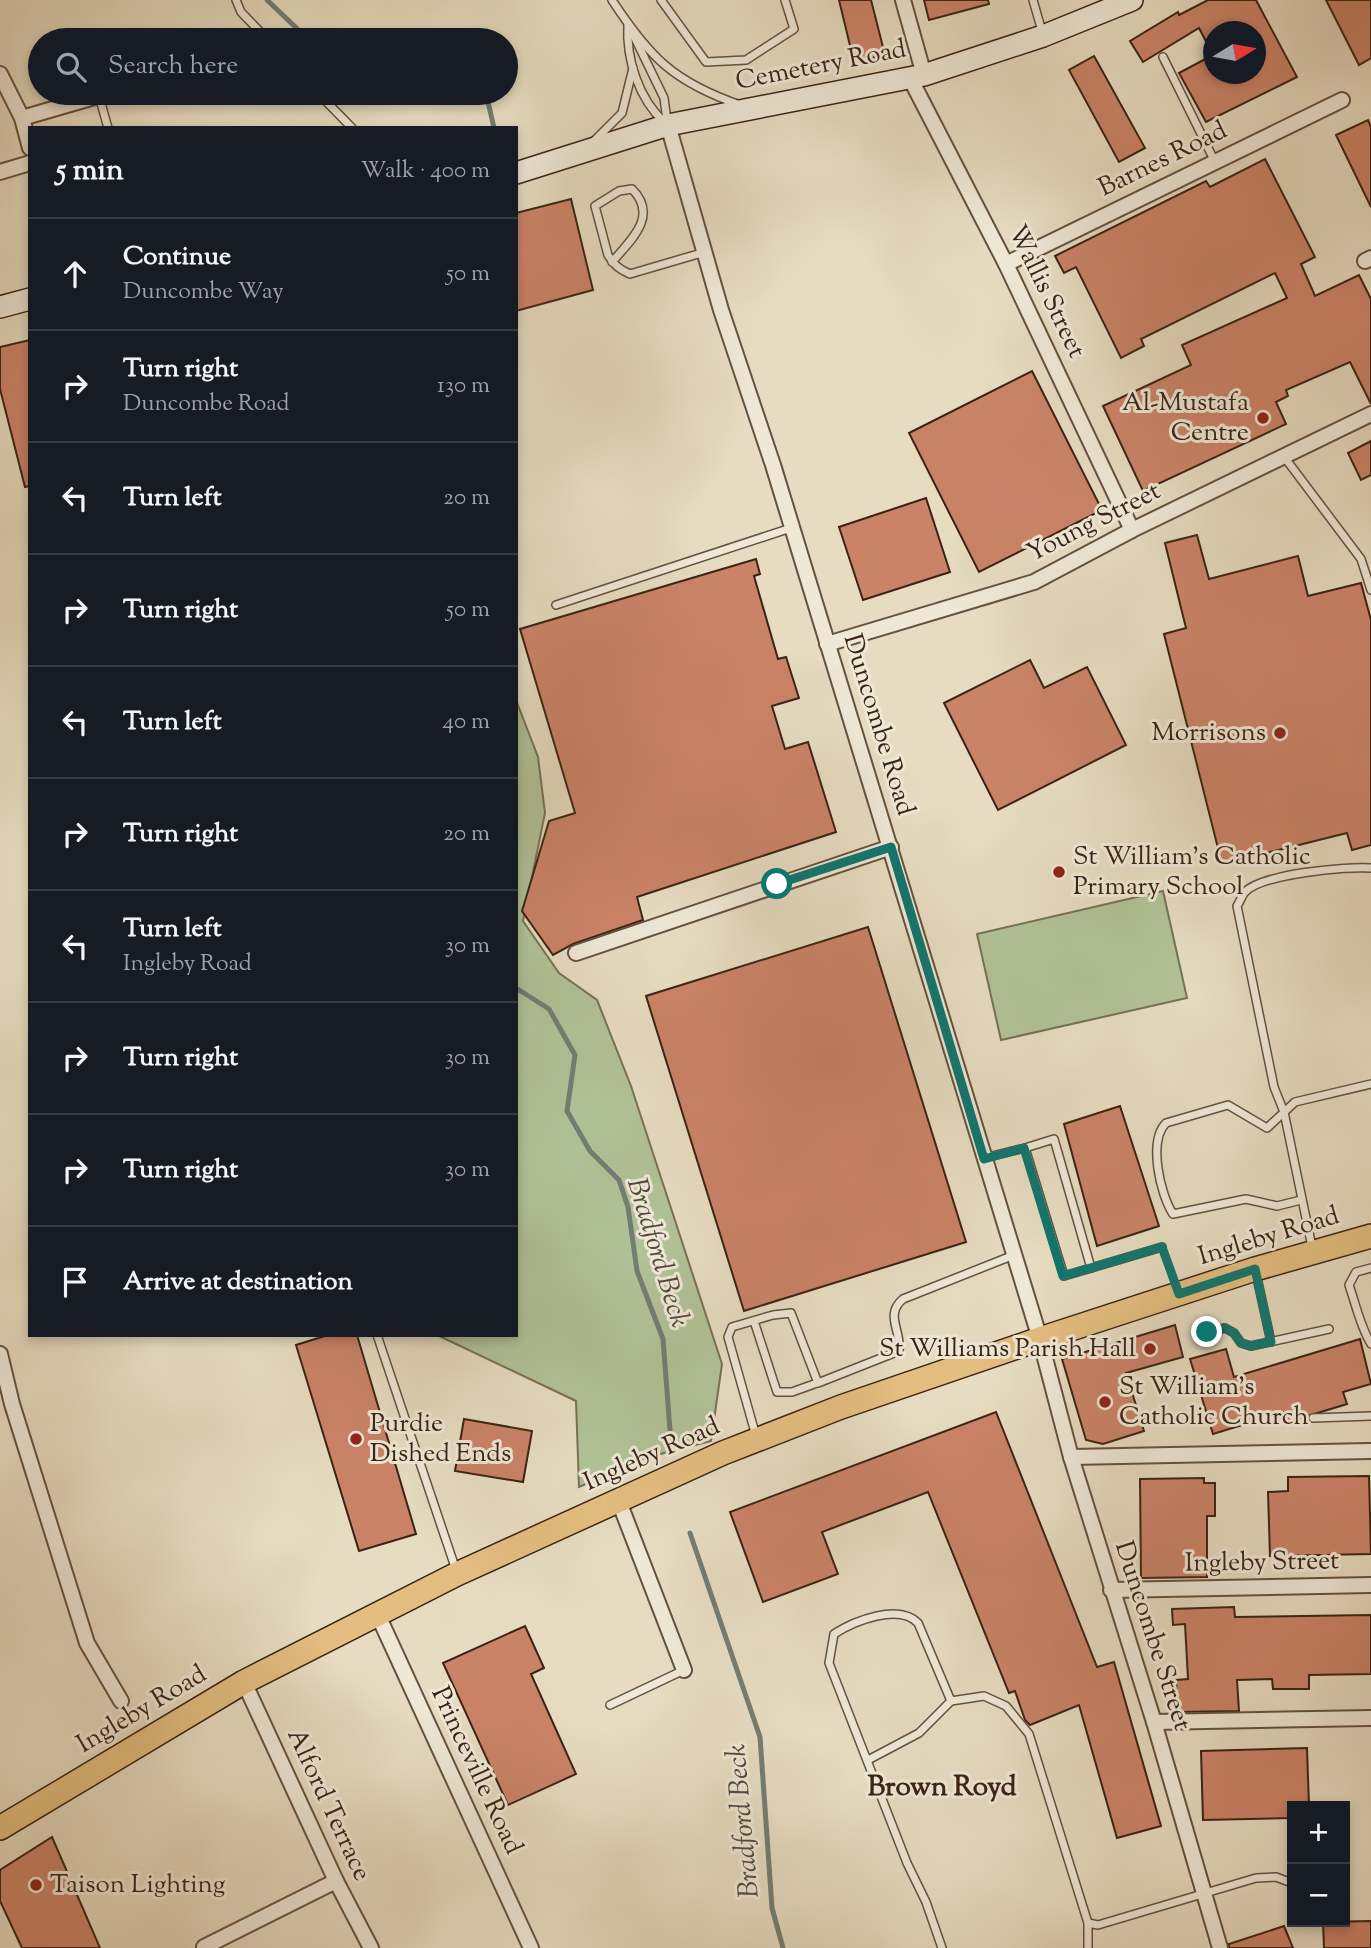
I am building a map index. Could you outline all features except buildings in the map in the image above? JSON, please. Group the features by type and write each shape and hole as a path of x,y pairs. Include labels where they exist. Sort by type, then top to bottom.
{"main road":[{"name":"Ingleby Road","path":"0,1828 244,1682 457,1574 618,1499 841,1407 1255,1269 1371,1236"}],"street":[{"name":"Wallis Street","path":"903,0 917,77 1132,530"},
{"name":"Cemetery Road","path":"518,172 668,125 917,77 1043,36 1122,2"},
{"path":"0,74 22,118 28,140"},
{"name":"Barnes Road","path":"1006,264 1342,100"},
{"path":"22,118 66,105"},
{"name":"Duncombe Road","path":"668,125 1040,1339"},
{"path":"0,172 28,164"},
{"path":"0,307 28,300"},
{"name":"Young Street","path":"827,644 1034,582 1132,530 1371,414"},
{"path":"576,953 891,847"},
{"name":"Duncombe Street","path":"1040,1339 1071,1457 1154,1722 1220,1948"},
{"path":"0,1354 12,1404 87,1643 121,1701"},
{"path":"1071,1457 1371,1451"},
{"path":"618,1499 684,1670"},
{"name":"Ingleby Street","path":"1111,1590 1371,1585"},
{"name":"Princeville Road","path":"377,1614 531,1948"},
{"name":"Alford Terrace","path":"244,1682 335,1881 371,1948"},
{"path":"1154,1722 1371,1718"},
{"path":"204,1947 335,1881"}],"lane":[{"path":"236,0 241,12 256,28"},
{"path":"612,0 628,24 671,74 700,92 747,108"},
{"path":"660,0 706,62 746,60 794,29 785,0"},
{"path":"1032,0 1043,36"},
{"path":"628,24 627,51 633,68 650,110 668,125"},
{"path":"628,24 664,98 668,125"},
{"path":"1163,57 1215,162"},
{"path":"583,151 622,113 633,68"},
{"path":"105,105 108,126"},
{"path":"330,105 350,126"},
{"path":"612,262 643,222 640,197 632,190 619,191 595,206 608,255 612,262 617,268 630,274 705,252"},
{"path":"1285,458 1361,559 1371,590"},
{"path":"555,605 791,528"},
{"path":"1313,1252 1284,1112 1274,1087 1237,906 1246,891 1271,880 1346,866 1371,868"},
{"path":"1301,1200 1277,1206 1246,1199 1173,1214 1155,1153 1155,1141 1166,1123 1228,1105 1267,1128 1295,1102 1371,1084"},
{"path":"984,1159 1055,1139 1091,1268"},
{"path":"1024,1148 1063,1276 1162,1247"},
{"path":"754,1321 777,1392 792,1392 899,1351 892,1317 896,1305 903,1299 1014,1255"},
{"path":"1371,1268 1356,1272 1349,1285 1361,1317 1362,1328 1371,1344"},
{"path":"1255,1269 1271,1342"},
{"path":"758,1440 727,1337 732,1327 784,1314 794,1315 817,1383"},
{"path":"1361,1317 1371,1325"},
{"path":"1207,1332 1225,1328 1234,1333 1241,1343 1251,1346 1329,1329"},
{"path":"378,1337 457,1574"},
{"path":"1313,1418 1371,1416"},
{"path":"942,1948 829,1662 834,1634 894,1613 912,1617 923,1632 951,1701"},
{"path":"610,1705 684,1670"},
{"path":"868,1759 919,1734 951,1701 984,1696 1006,1706 1029,1734 1088,1923 1088,1948"},
{"path":"1088,1923 1098,1924 1256,1878 1276,1877 1287,1881"}],"path":[{"path":"1162,1247 1179,1294"}],"green space":[{"path":"518,705 538,757 545,813 523,921 559,973 597,1000 631,1086 722,1364 711,1441 645,1458 579,1487 576,1401 441,1337 518,1337"},
{"path":"1163,891 1187,998 1001,1040 977,934"}],"waterway":[{"path":"267,0 296,28"},
{"path":"489,105 494,126"},
{"name":"Bradford Beck","path":"518,989 549,1009 575,1055 567,1111 590,1151 619,1180 628,1207 637,1271 663,1339 671,1443"},
{"name":"Bradford Beck","path":"690,1533 760,1737 772,1908 783,1948"}],"place":[{"name":"Al-Mustafa Centre","path":"1263,418"},
{"name":"Morrisons","path":"1280,733"},
{"name":"St William's Catholic Primary School","path":"1059,872"},
{"name":"St Williams Parish Hall","path":"1150,1349"},
{"name":"St William's Catholic Church","path":"1105,1402"},
{"name":"Purdie Dished Ends","path":"356,1439"},
{"name":"Taison Lighting","path":"36,1885"}],"district":[{"name":"Brown Royd","path":"942,1788"}],"route":[{"path":"777,884 891,847 984,1159 1024,1148 1063,1276 1162,1247 1179,1294 1255,1269 1271,1342 1251,1346 1241,1343 1234,1333 1225,1328 1207,1332"}]}
